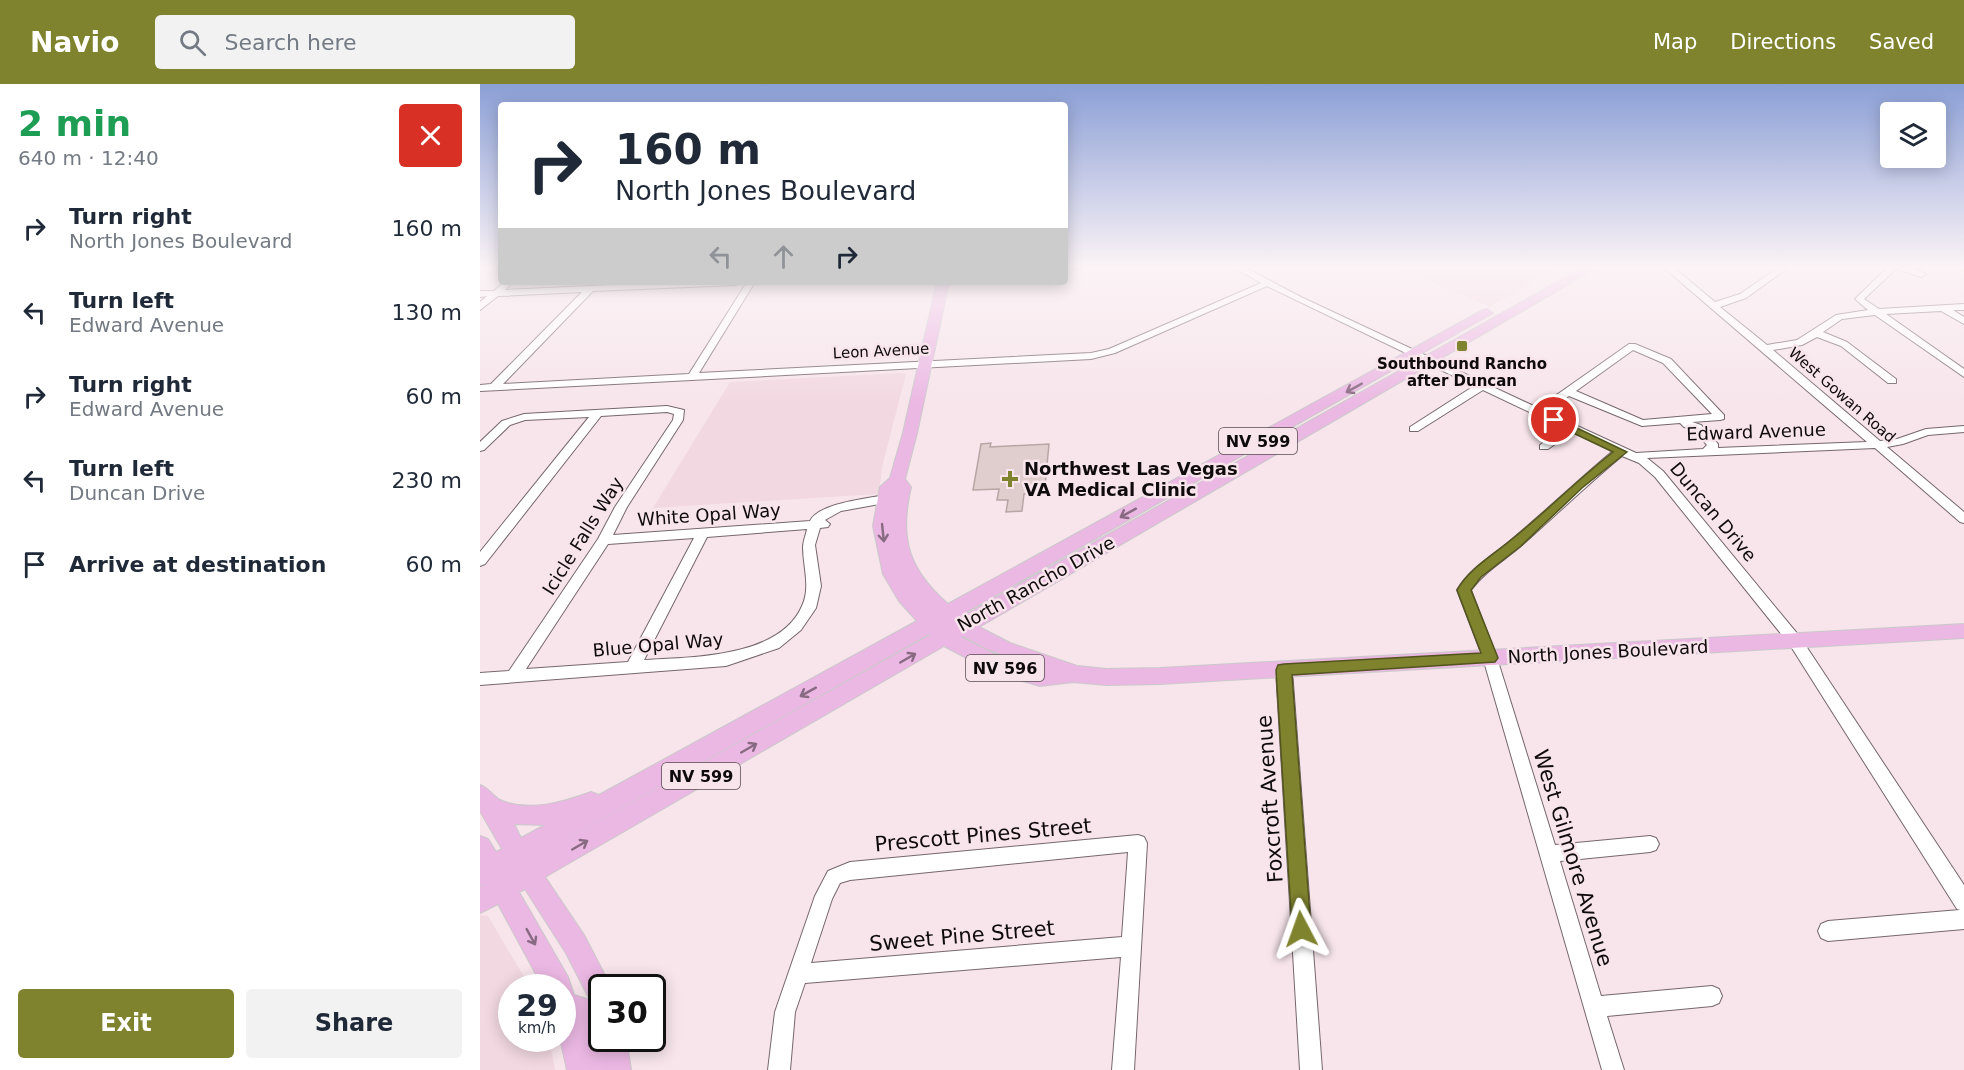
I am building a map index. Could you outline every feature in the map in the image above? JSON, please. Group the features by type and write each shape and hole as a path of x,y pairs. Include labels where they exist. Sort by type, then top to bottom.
{"main road":[{"path":"936,313 926,355 927,364 897,480 888,487 884,503 883,537 892,574 906,596 946,626"},
{"name":"North Rancho Drive","path":"480,901 488,870 523,864 1498,313"},
{"name":"North Rancho Drive","path":"1422,357 1512,313"},
{"path":"897,480 903,487 897,540 902,554 946,626"},
{"name":"North Rancho Drive","path":"523,864 656,776 946,626"},
{"name":"North Jones Boulevard","path":"946,626 1046,661 1073,674 1160,676 1964,630"},
{"path":"487,802 531,817 553,814 574,809 656,776"},
{"path":"487,802 523,864 567,929 590,974"},
{"path":"488,870 548,974"},
{"path":"576,1007 581,1010 597,1066 606,1070"},
{"path":"576,1051 581,1070"},
{"path":"614,1052 617,1070"}],"street":[{"path":"494,387 567,313"},
{"path":"692,377 732,313"},
{"name":"Leon Avenue","path":"480,388 1101,355 1198,313"},
{"name":"Duncan Drive","path":"1330,313 1637,458 1659,474 1795,640 1964,902"},
{"name":"West Gowan Road","path":"1724,313 1964,519"},
{"path":"1765,348 1799,343 1839,317 1868,313"},
{"path":"1876,313 1964,374"},
{"path":"1951,313 1964,321"},
{"path":"1817,333 1844,344 1892,381"},
{"path":"1538,413 1632,346 1667,361 1720,417 1686,423 1642,423 1569,392"},
{"path":"1414,429 1481,386"},
{"name":"Icicle Falls Way","path":"513,677 604,540 621,507 678,420 680,412 667,409 598,412"},
{"path":"480,448 506,423 524,417 598,412"},
{"path":"480,561 598,412"},
{"path":"1686,423 1686,428 1702,447 1710,451"},
{"path":"1544,447 1570,428"},
{"name":"Edward Avenue","path":"1637,458 1641,455 1710,451 1877,445 1899,442 1926,432 1962,432"},
{"path":"1490,658 1464,590 1476,574 1516,543 1578,486 1621,452"},
{"path":"817,525 884,503"},
{"name":"White Opal Way","path":"604,540 817,525"},
{"name":"Blue Opal Way","path":"480,679 726,660 774,644 796,626 809,608 814,586 809,545 817,525"},
{"path":"633,667 702,534"},
{"name":"West Gilmore Avenue","path":"1490,658 1613,1070"},
{"name":"Foxcroft Avenue","path":"1284,670 1311,1070"},
{"name":"Prescott Pines Street","path":"796,974 824,896 834,877 850,871 1138,843 1132,946"},
{"path":"1549,854 1650,844"},
{"path":"1828,931 1964,919"},
{"path":"1123,1070 1132,946"},
{"name":"Sweet Pine Street","path":"796,974 1132,946"},
{"path":"779,1070 785,1012 796,974"},
{"path":"1594,1007 1712,996"}],"shaded area":[{"path":"906,374 882,467 879,494 653,508 730,382"},
{"path":"480,915 488,916 522,974 498,974 498,1052 552,1052 555,1070 480,1070"}],"building":[{"name":"Northwest Las Vegas VA Medical Clinic","path":"991,443 990,447 1049,444 1045,486 1041,486 1040,493 1024,494 1022,511 1006,512 1008,500 997,500 999,489 973,490 981,444"}],"place":[{"name":"Southbound Rancho after Duncan","path":"1462,346"},
{"name":"Northwest Las Vegas VA Medical Clinic","path":"1010,479"}],"route":[{"path":"1301,929 1284,670 1490,658 1464,590 1476,574 1516,543 1578,486 1621,452 1554,420"}]}
